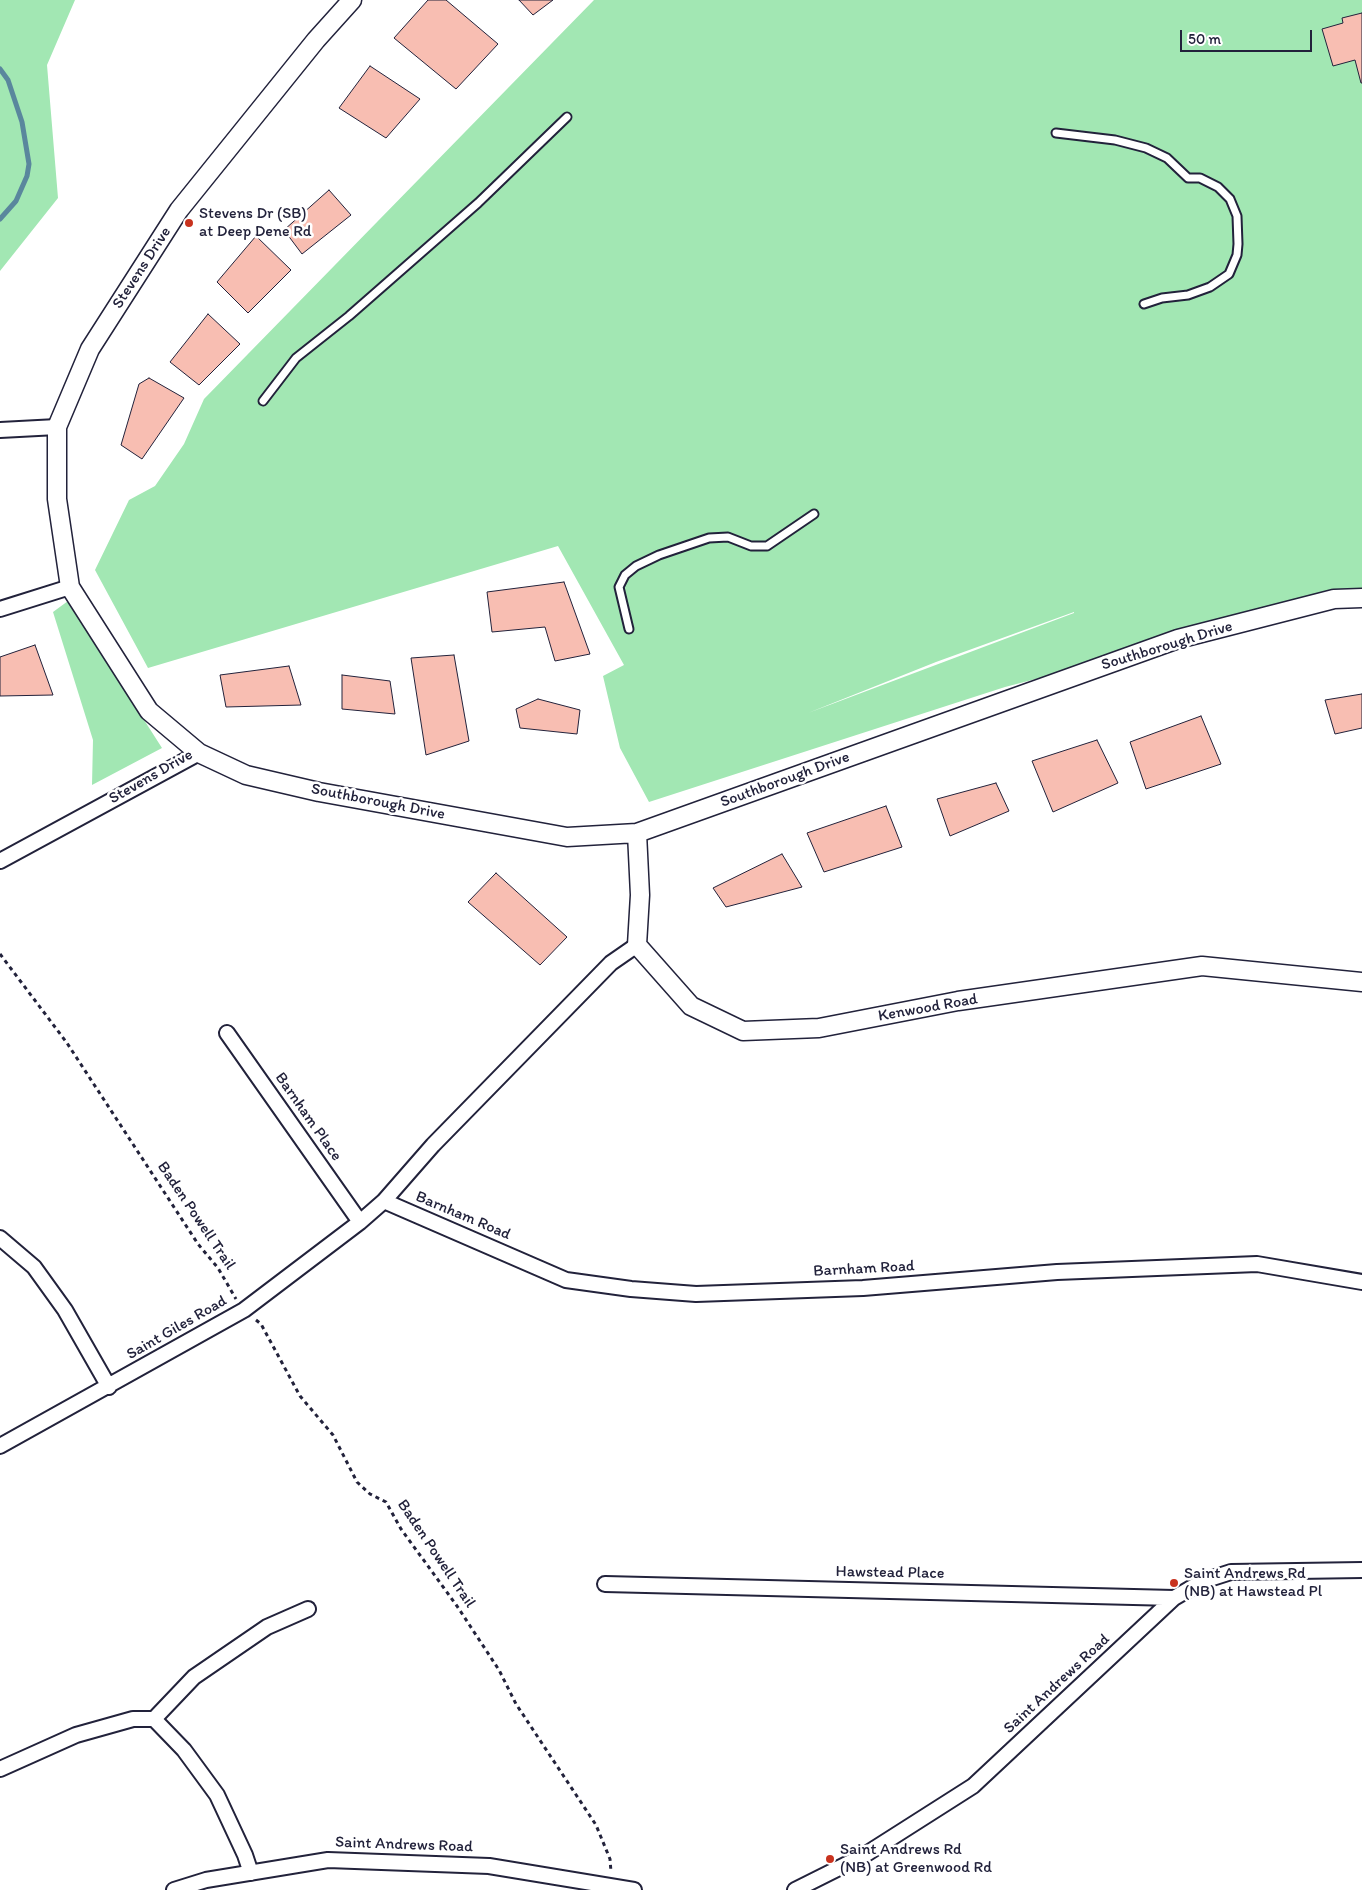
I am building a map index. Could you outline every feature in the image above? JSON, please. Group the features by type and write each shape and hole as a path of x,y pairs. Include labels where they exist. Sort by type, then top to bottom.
{"street":[{"name":"Stevens Drive","path":"0,861 199,753 149,711 70,587 57,499 57,427 90,349 179,210 316,40 352,0"},
{"path":"0,430 57,427"},
{"path":"0,609 70,587"},
{"name":"Southborough Drive","path":"199,753 255,777 320,792 567,837 637,833 1178,639 1334,599 1362,598"},
{"path":"637,833 640,895 637,945"},
{"name":"Kenwood Road","path":"637,945 691,1006 743,1031 819,1028 958,1001 1202,966 1362,982"},
{"name":"Barnham Road","path":"360,1222 384,1201 433,1145 611,963 637,945"},
{"name":"Barnham Place","path":"227,1033 360,1222"},
{"name":"Barnham Road","path":"384,1201 566,1280 631,1289 696,1294 863,1288 1057,1272 1256,1264 1362,1282"},
{"name":"Saint Giles Road","path":"0,1446 109,1387 244,1310 360,1222"},
{"path":"0,1238 34,1267 50,1288 65,1310 109,1387"},
{"name":"Saint Andrews Road","path":"795,1890 863,1856 973,1786 1174,1598 1203,1581 1231,1572 1362,1570"},
{"name":"Hawstead Place","path":"605,1584 1174,1598"},
{"path":"0,1769 76,1735 133,1720 154,1718 194,1678 267,1627 308,1609"},
{"path":"154,1718 184,1750 217,1795 245,1855 251,1874"},
{"name":"Saint Andrews Road","path":"174,1890 206,1880 328,1860 445,1862 489,1866 634,1890"}],"lane":[{"path":"263,401 296,358 349,316 478,203 567,117"},
{"path":"1056,133 1115,140 1146,148 1162,155 1188,178 1200,178 1218,187 1230,199 1236,216 1238,244 1237,255 1229,274 1210,287 1188,295 1162,298 1144,304"},
{"path":"629,629 621,603 619,587 625,575 636,566 659,554 709,538 728,537 751,546 766,546 798,527 814,514"}],"path":[{"name":"Baden Powell Trail","path":"0,954 66,1043 198,1244 218,1268 229,1290 244,1310 261,1324 300,1396 333,1435 357,1482 370,1494 386,1502 401,1529 457,1606 499,1670 516,1704 596,1825 610,1859 610,1886"}],"green space":[{"path":"0,0 75,0 47,65 58,198 0,271"},
{"path":"594,0 1362,0 1362,594 1005,687 649,802 620,748 603,676 624,665 558,546 148,668 95,570 129,500 155,486 184,444 204,399","holes":["1074,613 808,713 936,662"]},
{"path":"68,601 162,748 92,785 93,740 53,612"}],"building":[{"path":"428,0 446,0 498,44 456,89 394,38"},
{"path":"519,0 553,0 533,15"},
{"path":"1362,13 1361,83 1355,60 1333,66 1322,29 1343,23 1342,18"},
{"path":"370,66 420,99 386,138 339,108"},
{"path":"329,190 351,215 302,254 284,230"},
{"path":"256,236 291,270 248,313 217,282"},
{"path":"208,314 240,344 199,385 170,362"},
{"path":"149,378 184,398 142,459 121,445 139,384"},
{"path":"564,582 590,654 555,661 545,627 492,632 487,592"},
{"path":"35,645 53,695 0,696 0,657"},
{"path":"454,655 469,741 426,755 411,658"},
{"path":"289,666 301,705 226,707 220,675"},
{"path":"342,675 390,681 395,714 342,709"},
{"path":"1362,694 1362,728 1335,734 1325,700"},
{"path":"538,699 580,710 577,734 520,728 516,709"},
{"path":"1201,716 1221,764 1146,789 1130,742"},
{"path":"1097,740 1118,783 1053,812 1032,761"},
{"path":"996,783 1009,811 950,836 937,799"},
{"path":"886,806 902,847 824,872 807,833"},
{"path":"782,854 802,887 726,907 713,888"},
{"path":"496,873 567,937 540,965 468,902"}],"waterway":[{"path":"0,69 8,80 22,122 29,164 27,176 16,201 0,219"}],"place":[{"name":"Stevens Dr (SB) at Deep Dene Rd","path":"189,223"},
{"name":"Saint Andrews Rd (NB) at Hawstead Pl","path":"1174,1583"},
{"name":"Saint Andrews Rd (NB) at Greenwood Rd","path":"830,1859"}]}
